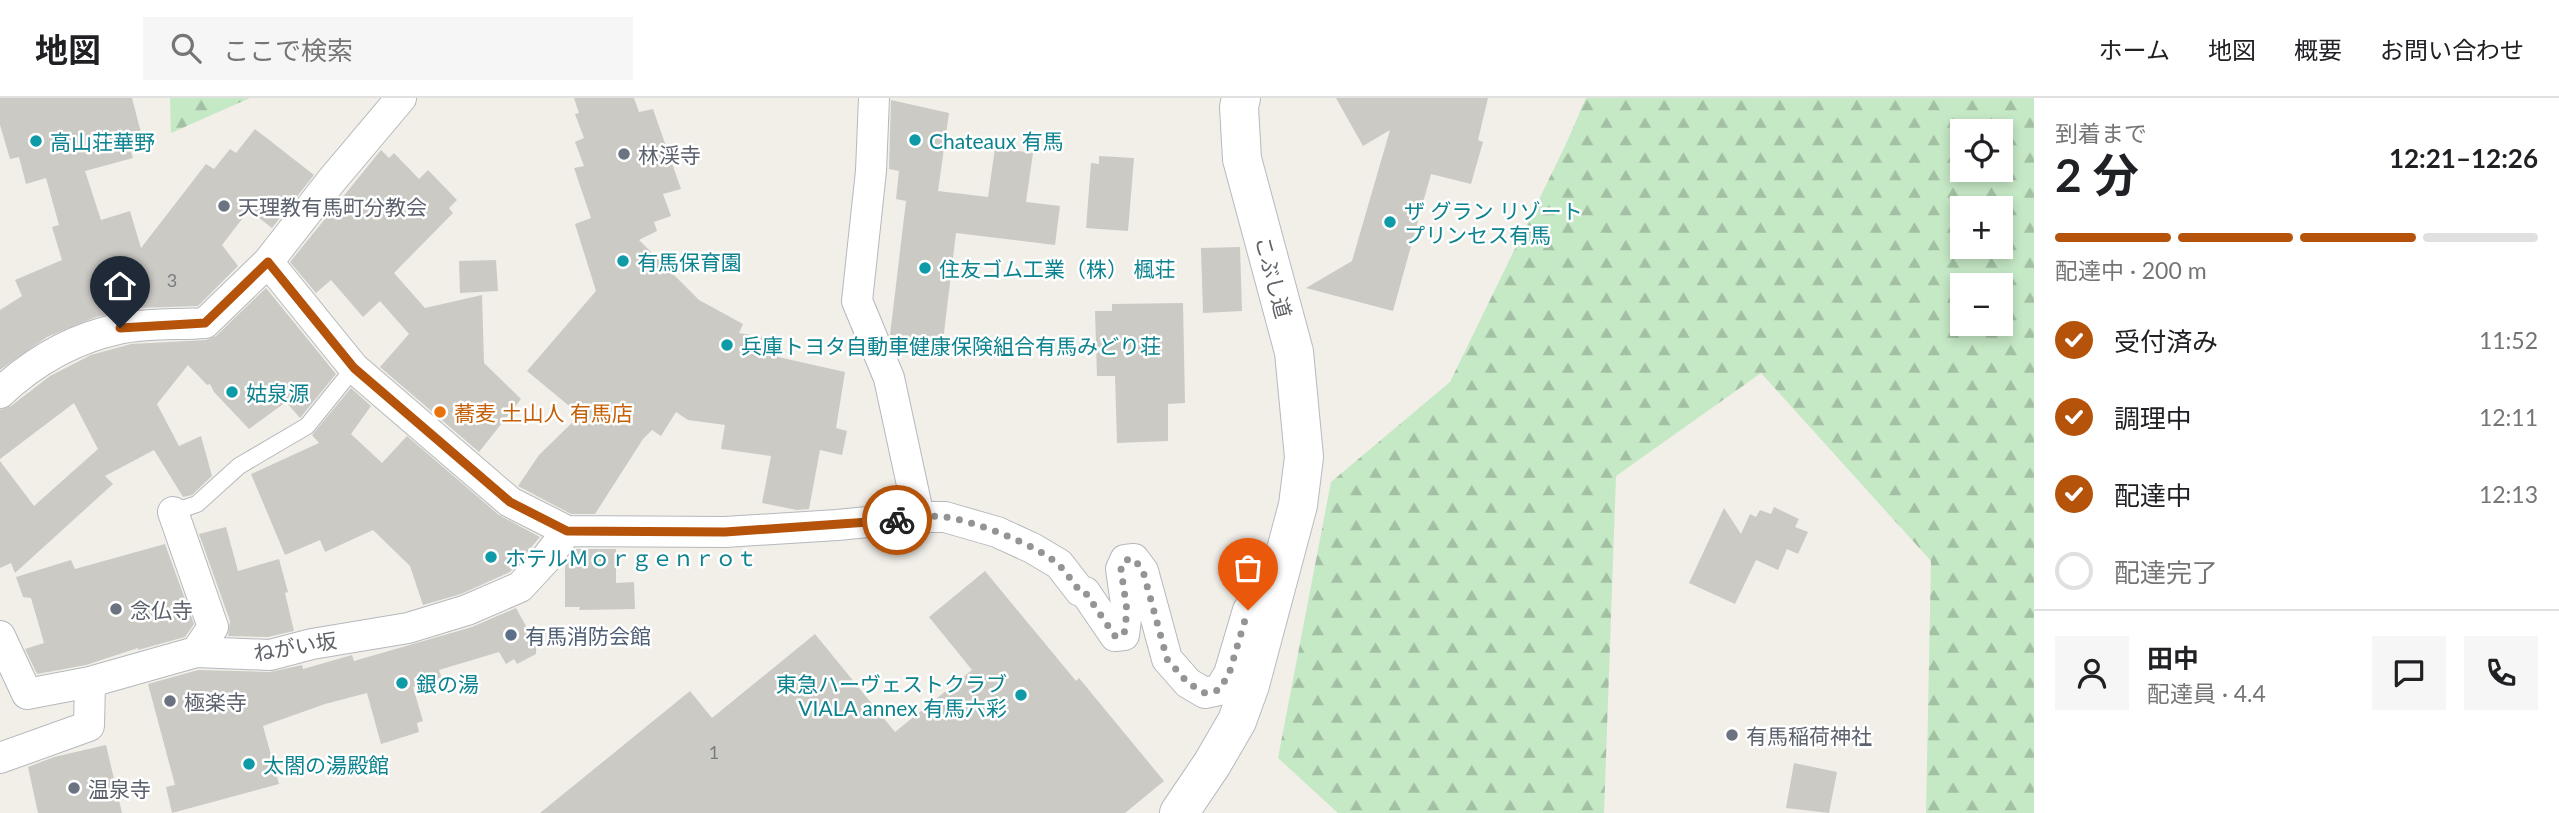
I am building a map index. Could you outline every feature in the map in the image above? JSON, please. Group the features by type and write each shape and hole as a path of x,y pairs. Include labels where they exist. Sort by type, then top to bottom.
{"street":[{"path":"0,393 35,363 76,340 120,328 205,323 268,262 401,98"},
{"path":"874,98 871,171 858,301 888,378 919,517"},
{"name":"こぶし道","path":"1179,813 1237,721 1250,685 1298,505 1304,457 1294,352 1242,159 1239,107 1241,98"},
{"path":"268,262 354,368 510,502 567,531 725,532 945,517 986,528 1032,548 1059,564 1080,591 1085,592 1115,636 1124,635 1127,611 1121,569 1125,560 1134,559 1143,571 1167,659 1188,683 1205,693 1219,690 1229,674 1248,610 1271,604"},
{"path":"173,512 213,627 196,652"},
{"name":"ねがい坂","path":"0,636 27,694 90,682 196,652 270,655 312,644 408,628 467,610 520,587 567,531"},
{"path":"0,758 89,726 90,682"}],"lane":[{"path":"173,512 197,504 239,466 307,426 354,368"}],"green space":[{"path":"170,98 250,98 171,133"},
{"path":"1586,98 2034,98 2034,813 1926,813 1931,561 1761,373 1616,476 1604,813 1338,813 1278,758 1331,482 1450,382"}],"building":[{"path":"0,98 132,98 145,148 131,152 133,158 85,171 101,220 130,211 141,248 206,164 214,169 230,149 236,153 255,129 314,175 272,228 249,210 222,245 238,266 198,306 137,308 96,317 47,337 0,370 0,310 22,296 15,280 62,260 52,227 59,225 46,178 26,184 19,157 10,159 0,125"},
{"path":"574,98 634,98 639,112 653,109 681,189 663,194 671,216 654,222 657,231 639,240 699,300 743,324 739,333 783,340 778,357 845,372 836,428 847,431 842,455 820,450 809,509 797,510 762,503 771,456 721,449 725,425 688,420 676,412 661,436 652,430 643,439 595,514 571,514 518,486 539,455 580,415 527,371 596,291 575,224 591,218 574,168 584,166 575,142 584,138 575,114 579,113"},
{"name":"ザ グラン リゾート プリンセス有馬","path":"1336,98 1488,98 1478,140 1483,142 1471,184 1431,174 1393,311 1306,288 1352,261 1390,130 1363,146"},
{"path":"891,100 949,113 938,191 988,197 995,148 1033,153 1026,202 1060,206 1055,245 956,233 943,341 890,335 906,201 896,199 899,171 889,169"},
{"path":"381,150 389,158 394,153 419,179 428,170 457,200 449,208 453,213 394,273 425,308 482,295 484,363 521,399 479,452 380,367 409,334 380,301 363,317 331,280 316,293 290,262"},
{"path":"1099,156 1134,158 1128,231 1086,228 1091,163 1099,164"},
{"path":"1240,247 1242,311 1203,313 1201,248"},
{"path":"496,260 498,291 460,293 459,261"},
{"path":"266,288 336,374 300,418 286,402 249,429 214,392 210,384 207,385 188,365 157,404 179,446 201,436 212,476 192,495 183,497 154,450 105,476 113,484 15,573 11,563 0,568 0,461 34,506 98,449 74,403 0,459 0,410 11,406 50,376 91,355 131,344 206,340 216,336"},
{"path":"1183,303 1185,403 1168,404 1168,441 1117,443 1115,376 1097,376 1095,311 1112,311 1112,304"},
{"path":"351,388 371,406 351,434 382,463 407,436 499,515 540,537 510,572 461,594 423,605 410,566 373,530 325,552 320,540 285,555 251,474 319,443 312,435"},
{"path":"1774,507 1799,519 1795,527 1808,532 1798,554 1787,549 1778,570 1756,560 1735,604 1689,583 1724,508 1741,534 1750,514 1756,517 1760,510 1771,514"},
{"path":"226,527 238,571 279,559 294,631 268,637 228,636 230,621 199,534"},
{"name":"念仏寺","path":"165,544 194,624 185,637 138,648 86,665 37,674 25,649 44,643 31,598 23,597 16,577 71,560 75,569"},
{"path":"576,549 616,549 616,583 634,582 635,609 579,610 580,607 565,607 565,563"},
{"path":"985,571 1076,681 1079,678 1164,781 1125,813 540,813 690,691 712,718 815,634 895,732 972,670 929,617"},
{"path":"516,608 536,644 536,654 517,664 514,659 506,664 499,652 439,670 442,679 413,687 423,721 417,723 419,732 381,744 367,693 325,704 263,726 279,784 172,813 166,787 175,785 148,684 198,670 270,672 302,665 303,669 352,655 354,661 472,627"},
{"name":"温泉寺","path":"106,745 122,813 38,813 28,767 54,757"},
{"path":"1794,763 1837,772 1829,813 1786,808"}],"way so far":[{"path":"897,520 945,517 965,521 1032,548 1059,564 1080,591 1085,592 1115,636 1124,635 1127,611 1121,569 1125,560 1134,559 1143,571 1167,659 1188,683 1205,693 1219,690 1229,674 1248,610"}],"place":[{"name":"Chateaux 有馬","path":"915,140"},
{"name":"高山荘華野","path":"36,141"},
{"name":"林渓寺","path":"624,154"},
{"name":"天理教有馬町分教会","path":"224,206"},
{"name":"ザ グラン リゾート プリンセス有馬","path":"1390,222"},
{"name":"有馬保育園","path":"623,261"},
{"name":"住友ゴム工業（株） 楓荘","path":"925,268"},
{"name":"兵庫トヨタ自動車健康保険組合有馬みどり荘","path":"727,345"},
{"name":"姑泉源","path":"232,392"},
{"name":"蕎麦 土山人 有馬店","path":"440,412"},
{"name":"ホテルＭｏｒｇｅｎｒｏｔ","path":"491,557"},
{"name":"念仏寺","path":"116,609"},
{"name":"有馬消防会館","path":"511,635"},
{"name":"銀の湯","path":"402,683"},
{"name":"東急ハーヴェストクラブ VIALA annex 有馬六彩","path":"1021,695"},
{"name":"極楽寺","path":"170,701"},
{"name":"有馬稲荷神社","path":"1732,735"},
{"name":"太閤の湯殿館","path":"249,764"},
{"name":"温泉寺","path":"74,788"}],"route":[{"path":"120,328 205,323 268,262 354,368 510,502 567,531 725,532 897,520"}]}
